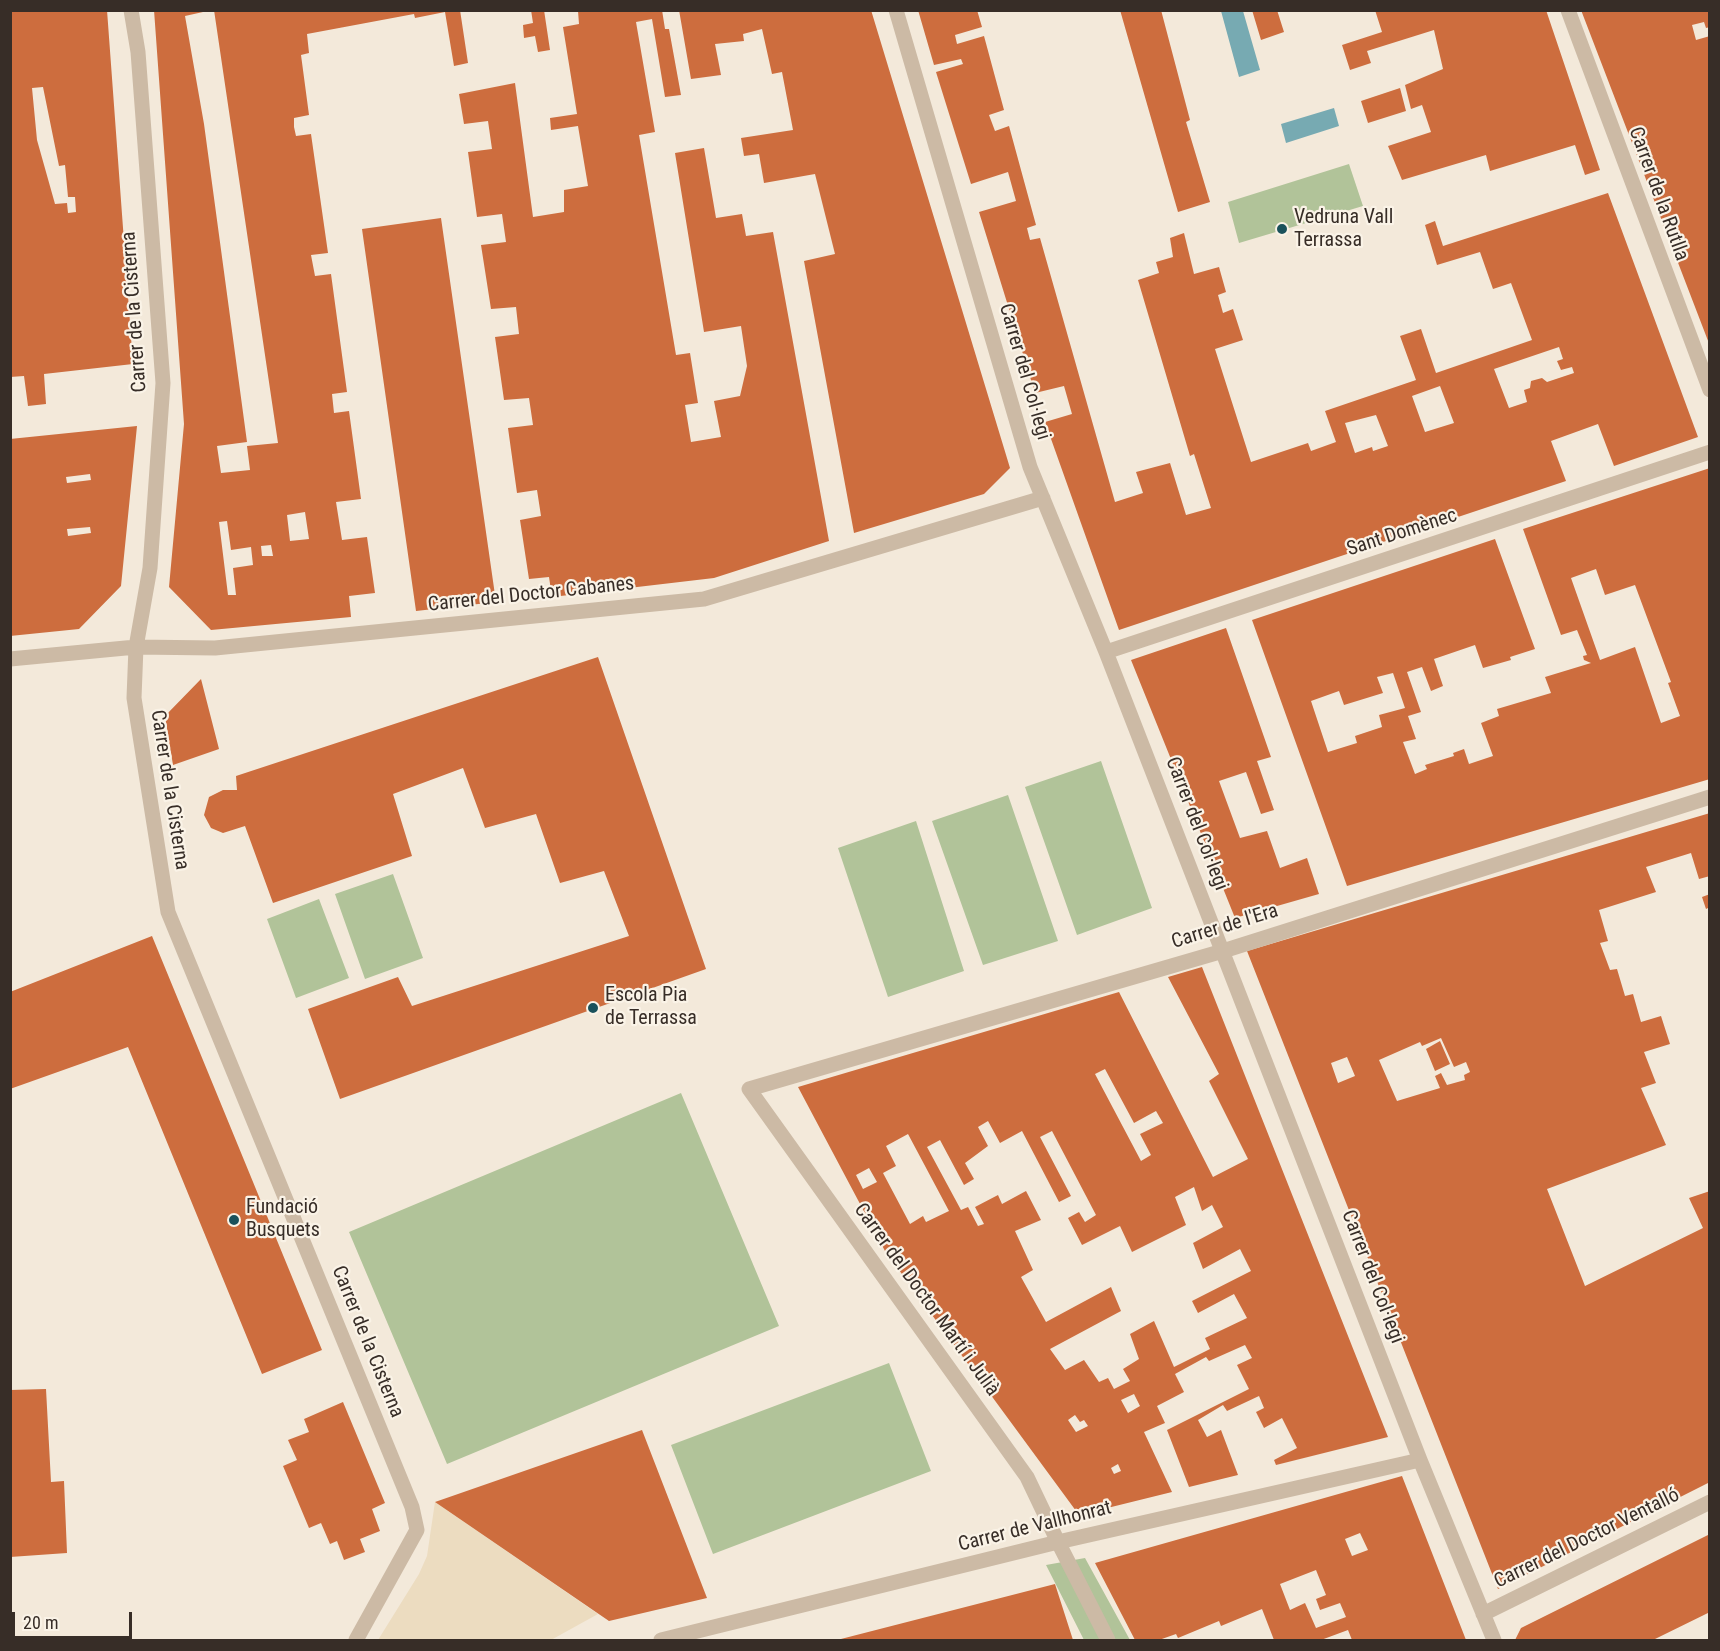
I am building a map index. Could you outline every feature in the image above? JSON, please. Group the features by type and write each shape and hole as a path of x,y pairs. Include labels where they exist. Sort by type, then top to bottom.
{"street":[{"name":"Carrer de la Cisterna","path":"131,10 138,52 163,383 150,568 136,647 134,698 168,912 412,1507 417,1530 356,1641"},
{"name":"Carrer del Col·legi","path":"897,10 1030,467 1109,658 1420,1460 1494,1641"},
{"name":"Carrer de la Rutlla","path":"1568,10 1710,390"},
{"name":"Sant Domènec","path":"1109,658 1710,452"},
{"name":"Carrer del Doctor Cabanes","path":"10,659 136,647 215,648 704,599 1043,498"},
{"name":"Carrer de l'Era","path":"749,1089 1222,951 1710,797"},
{"name":"Carrer del Doctor Martí i Julià","path":"749,1089 1027,1477 1108,1641"},
{"name":"Carrer de Vallhonrat","path":"661,1641 1058,1542 1420,1460"},
{"name":"Carrer del Doctor Ventalló","path":"1483,1614 1710,1502"}],"green space":[{"path":"1349,164 1363,206 1239,243 1228,202"},
{"path":"1101,761 1152,908 1077,935 1025,787"},
{"path":"1008,795 1058,941 983,965 932,821"},
{"path":"916,821 964,971 888,997 838,848"},
{"path":"393,874 423,958 365,979 335,894"},
{"path":"319,899 349,978 296,998 267,919"},
{"path":"681,1093 779,1326 447,1464 349,1232"},
{"path":"889,1363 931,1471 713,1554 671,1445"},
{"path":"1085,1558 1130,1640 1084,1640 1046,1565"}],"shaded area":[{"path":"435,1502 598,1614 551,1640 378,1640 419,1574 427,1556"}],"water":[{"path":"1221,11 1243,11 1260,70 1239,77"},
{"path":"1334,108 1339,126 1286,143 1281,124"}],"building":[{"path":"10,10 107,10 133,364 44,374 46,404 28,406 24,376 10,377","holes":["43,87 59,166 65,165 68,197 75,197 76,212 68,213 67,203 55,204 37,140 32,88"]},
{"path":"154,10 212,10 185,16 204,124 247,442 217,446 221,473 250,470 247,446 278,443 214,10 460,10 468,63 454,66 445,12 415,18 414,14 307,34 309,53 301,55 309,115 294,118 294,127 296,136 311,134 328,253 311,255 315,276 331,274 347,392 332,394 334,413 349,411 361,499 336,502 342,540 367,537 375,593 349,596 351,617 211,630 169,587 184,424","holes":["305,512 309,539 290,541 287,515","227,521 231,550 251,547 253,565 233,568 236,595 228,595 219,522","271,545 273,556 262,556 261,546"]},
{"path":"531,10 544,10 550,50 538,52 535,36 524,38 523,25 533,23"},
{"path":"582,10 662,10 665,29 669,29 681,95 665,97 652,19 636,22 655,132 639,135 676,355 690,353 698,403 685,405 691,442 721,437 714,401 740,396 747,366 741,326 704,332 675,153 704,148 716,218 742,214 746,236 773,232 829,541 714,578 552,597 549,577 529,579 520,520 541,516 537,490 517,493 508,428 533,425 529,398 504,400 495,337 519,334 516,307 491,309 481,245 506,242 502,214 477,217 468,152 492,149 488,121 464,124 459,94 515,83 533,217 564,212 564,190 588,186 578,126 551,130 550,118 577,114 563,27 579,24 578,11"},
{"path":"679,10 871,10 1010,468 984,494 854,533 804,261 835,254 815,174 764,183 759,154 744,156 741,138 793,130 782,72 772,74 762,29 743,34 744,41 715,44 721,75 691,79"},
{"path":"918,10 977,10 982,27 955,35 957,44 984,36 1004,110 989,115 995,131 1009,126 1036,225 1027,228 1030,240 1040,238 1115,502 1143,493 1136,472 1170,463 1186,515 1211,508 1194,454 1190,456 1138,280 1159,273 1156,262 1173,257 1170,238 1184,233 1194,274 1219,267 1226,292 1218,295 1223,313 1233,309 1243,340 1215,349 1251,462 1308,443 1311,451 1336,442 1325,411 1416,380 1400,336 1421,329 1436,373 1532,340 1511,283 1493,289 1480,252 1437,265 1425,225 1435,221 1443,246 1608,193 1698,437 1614,466 1598,424 1551,441 1566,481 1119,630 1045,422 1072,414 1064,386 1035,393 979,212 1016,201 1008,172 971,184 936,72 963,64 961,59 934,65","holes":["1559,347 1563,359 1557,361 1561,370 1572,367 1574,373 1547,382 1542,378 1531,381 1530,388 1524,390 1527,402 1509,408 1494,369","1440,386 1454,423 1425,432 1412,396","1376,415 1388,446 1373,451 1372,447 1355,453 1345,423"]},
{"path":"1120,10 1161,10 1190,120 1186,122 1210,202 1178,212"},
{"path":"1252,10 1277,10 1284,32 1261,40"},
{"path":"1375,10 1546,10 1600,170 1585,175 1575,145 1490,171 1486,155 1402,180 1388,146 1431,132 1422,105 1411,109 1405,85 1443,69 1434,30 1367,51 1371,63 1350,70 1342,45 1382,32"},
{"path":"1581,10 1710,10 1710,27 1706,28 1704,22 1692,25 1696,40 1710,36 1710,346"},
{"path":"1400,88 1406,111 1368,123 1361,101"},
{"path":"441,218 496,602 416,611 362,229"},
{"path":"137,426 121,586 79,629 10,636 10,439","holes":["90,474 91,480 67,483 66,477","90,527 91,533 68,536 67,529"]},
{"path":"1710,468 1710,779 1347,886 1252,620 1495,539 1535,649 1510,657 1511,660 1483,668 1475,645 1434,659 1443,686 1431,691 1422,667 1407,672 1421,712 1408,716 1416,739 1403,742 1415,774 1427,769 1425,765 1454,756 1453,753 1464,749 1469,764 1493,756 1481,723 1499,716 1497,709 1551,693 1545,677 1591,663 1584,660 1583,656 1587,655 1577,630 1561,635 1523,529","holes":["1596,569 1605,595 1635,585 1671,682 1668,683 1680,716 1661,723 1635,647 1600,660 1571,578","1393,673 1405,708 1379,715 1382,727 1355,736 1357,743 1328,752 1311,701 1339,691 1344,705 1383,693 1377,677"]},
{"path":"1226,628 1271,757 1257,761 1274,810 1261,814 1246,772 1219,781 1240,838 1267,831 1280,868 1307,858 1319,894 1235,918 1131,660"},
{"path":"598,657 706,969 340,1099 308,1009 398,977 412,1006 629,936 604,871 560,883 536,814 485,828 463,768 393,794 412,856 273,903 245,826 223,833 211,828 204,815 209,797 223,790 237,790 236,776"},
{"path":"201,679 219,749 173,765 165,716"},
{"path":"1710,813 1710,876 1699,879 1691,853 1646,867 1656,892 1599,910 1608,941 1600,943 1610,970 1617,969 1625,996 1633,994 1641,1022 1661,1016 1670,1044 1644,1052 1656,1083 1641,1088 1666,1145 1547,1189 1585,1286 1703,1228 1689,1198 1710,1191 1710,1482 1498,1589 1247,951","holes":["1441,1038 1454,1067 1466,1062 1470,1072 1464,1075 1465,1080 1447,1085 1441,1073 1435,1076 1440,1088 1397,1101 1379,1060 1420,1042 1422,1046","1347,1057 1355,1076 1338,1083 1331,1063"]},
{"path":"1710,894 1710,907 1706,909 1702,897"},
{"name":"Fundació Busquets","path":"152,936 322,1350 262,1374 128,1047 10,1089 10,992"},
{"path":"1202,967 1388,1437 1276,1465 1274,1460 1297,1448 1282,1418 1264,1428 1256,1412 1264,1408 1259,1396 1227,1411 1223,1405 1198,1420 1207,1437 1221,1430 1238,1475 1189,1487 1167,1430 1249,1389 1237,1365 1252,1358 1245,1345 1209,1361 1206,1357 1175,1374 1184,1392 1157,1406 1165,1423 1144,1432 1172,1492 1079,1515 885,1251 798,1087 1119,992 1213,1177 1248,1159 1209,1081 1219,1074 1168,977","holes":["1105,1069 1134,1123 1156,1111 1163,1123 1140,1134 1151,1155 1141,1161 1095,1074","988,1121 1000,1143 1022,1131 1059,1202 1071,1196 1040,1137 1052,1131 1096,1215 1085,1222 1079,1212 1068,1218 1082,1245 1120,1226 1132,1252 1186,1225 1175,1197 1194,1187 1202,1211 1212,1205 1223,1227 1193,1243 1203,1269 1240,1249 1251,1271 1192,1301 1198,1313 1234,1294 1247,1318 1205,1338 1210,1349 1174,1367 1154,1321 1130,1334 1139,1359 1123,1369 1130,1381 1114,1389 1108,1378 1099,1382 1084,1360 1065,1370 1050,1349 1121,1311 1111,1287 1046,1322 1021,1277 1033,1270 1015,1231 1041,1220 1026,1191 1002,1204 998,1195 975,1207 984,1224 978,1226 968,1207 961,1210 927,1147 940,1140 964,1185 974,1179 965,1163 988,1146 978,1127","908,1134 949,1211 926,1222 923,1216 910,1224 883,1173 896,1166 886,1146","869,1168 877,1182 863,1189 856,1175","1134,1394 1140,1406 1128,1413 1121,1400","1075,1415 1080,1422 1084,1420 1088,1426 1076,1432 1068,1420","1118,1464 1121,1471 1114,1474 1111,1468"]},
{"path":"1440,1041 1450,1064 1435,1071 1426,1049"},
{"path":"46,1389 51,1482 64,1481 67,1553 10,1557 10,1390"},
{"path":"343,1402 385,1503 372,1509 380,1531 360,1539 365,1552 344,1560 337,1541 330,1544 321,1523 309,1528 283,1466 297,1460 288,1440 309,1432 304,1419"},
{"path":"642,1430 707,1598 609,1621 435,1502"},
{"path":"1402,1476 1466,1640 1352,1640 1348,1630 1321,1640 1274,1640 1262,1609 1221,1626 1219,1621 1178,1638 1176,1634 1159,1640 1135,1640 1095,1563","holes":["1360,1533 1368,1550 1352,1556 1345,1539","1316,1570 1326,1595 1316,1599 1320,1610 1340,1603 1346,1617 1316,1628 1305,1603 1290,1610 1280,1584"]},
{"path":"1710,1534 1710,1612 1653,1640 1515,1640 1521,1628"},
{"path":"1055,1584 1073,1640 837,1640"}],"place":[{"name":"Vedruna Vall Terrassa","path":"1282,229"},
{"name":"Escola Pia de Terrassa","path":"593,1008"},
{"name":"Fundació Busquets","path":"234,1220"}]}
